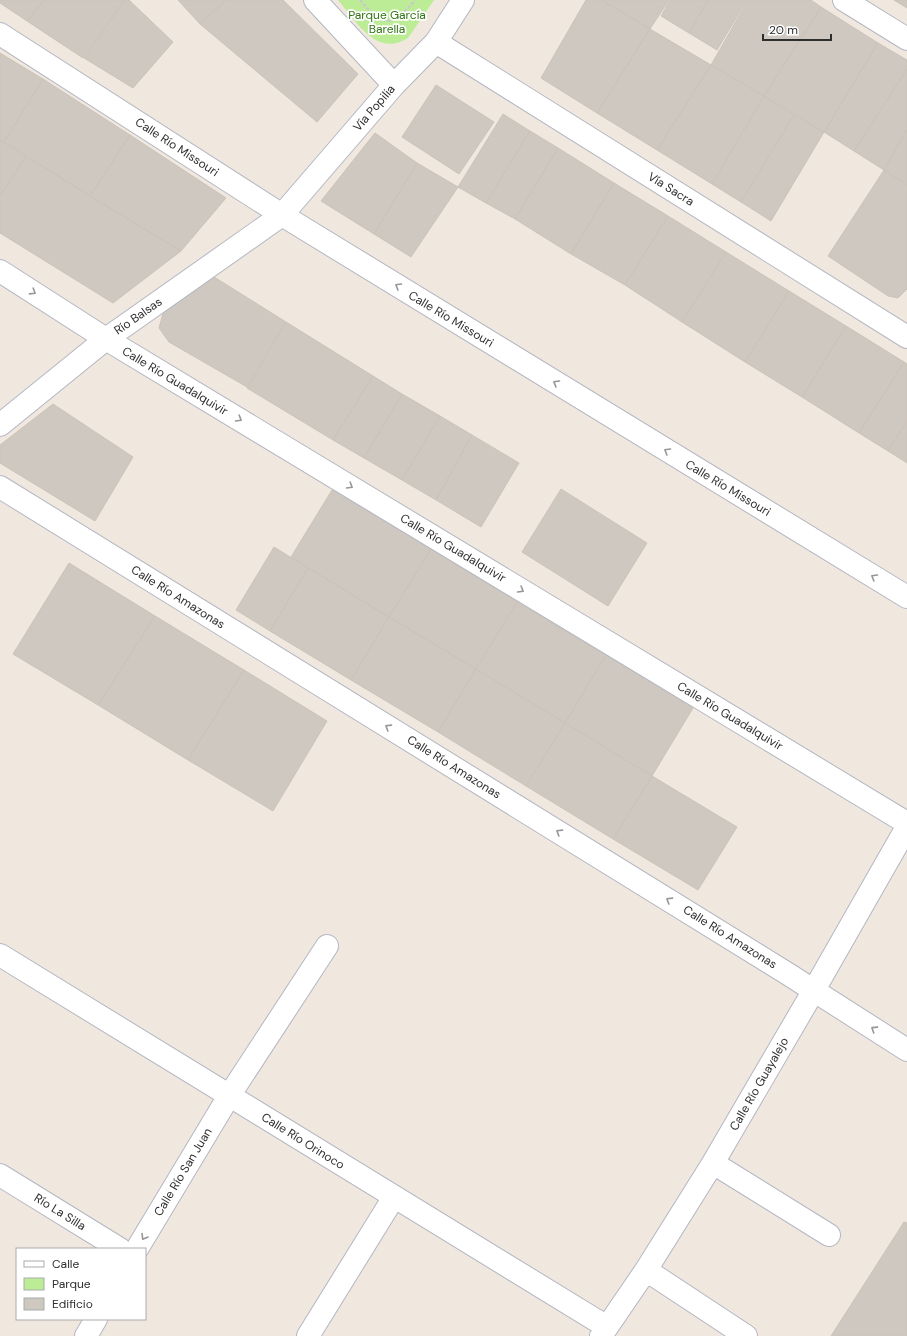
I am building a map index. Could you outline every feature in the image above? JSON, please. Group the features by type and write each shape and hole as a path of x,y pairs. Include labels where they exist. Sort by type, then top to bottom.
{"street":[{"path":"315,0 394,85"},
{"name":"Vía Popilia","path":"282,215 394,85 436,42 463,0"},
{"path":"844,0 907,39"},
{"name":"Calle Río Missouri","path":"0,34 282,215 907,597"},
{"name":"Vía Sacra","path":"436,42 907,337"},
{"name":"Río Balsas","path":"0,425 106,339 282,215"},
{"name":"Calle Río Guadalquivir","path":"0,271 106,339 907,823"},
{"name":"Calle Río Amazonas","path":"0,487 814,990 907,1050"},
{"name":"Calle Río Guayalejo","path":"604,1332 646,1270 712,1163 814,990 907,827"},
{"name":"Calle Río San Juan","path":"139,1248 229,1096 327,946"},
{"name":"Calle Río Orinoco","path":"0,955 394,1197 604,1332"},
{"path":"712,1163 829,1234"},
{"name":"Río La Silla","path":"0,1175 118,1248"},
{"path":"308,1336 394,1197"},
{"path":"646,1270 746,1336"},
{"path":"86,1336 95,1320"}],"path":[{"path":"360,0 378,18 386,20 396,18 408,9 415,0"}],"green space":[{"name":"Parque García Barella","path":"338,0 434,0 408,38 397,43 386,43 377,40 360,27"}],"building":[{"path":"0,0 44,0 27,21 0,3"},
{"path":"44,0 125,0 83,58 27,21"},
{"path":"125,0 129,0 173,42 133,88 84,58"},
{"path":"178,0 226,0 200,24"},
{"path":"226,0 283,0 358,74 317,122 200,24"},
{"path":"586,0 602,0 650,29 597,113 541,78"},
{"path":"602,0 669,0 650,29"},
{"path":"670,0 708,0 689,33 661,16"},
{"path":"708,0 747,0 717,50 689,33"},
{"path":"748,0 811,0 821,7 764,96 711,65"},
{"path":"894,0 907,0 907,8"},
{"path":"821,7 878,43 824,132 764,96"},
{"path":"650,29 711,65 657,150 597,113"},
{"path":"878,43 907,60 907,69 854,151 824,132"},
{"path":"0,53 43,79 4,142 0,140"},
{"path":"711,65 764,96 712,184 657,150"},
{"path":"907,69 907,129 884,170 854,151"},
{"path":"43,79 130,135 90,196 4,142"},
{"path":"436,85 494,122 459,174 402,137"},
{"path":"764,96 794,115 741,202 712,184"},
{"path":"503,114 530,131 486,203 458,187"},
{"path":"794,115 824,132 771,221 741,202"},
{"path":"907,129 907,185 884,170"},
{"path":"530,131 558,148 515,219 486,203"},
{"path":"375,133 417,163 374,234 321,201"},
{"path":"130,135 226,198 181,251 90,196"},
{"path":"0,140 26,156 0,196"},
{"path":"558,148 614,183 571,254 515,219"},
{"path":"26,156 181,251 113,303 0,233 0,196"},
{"path":"417,163 458,187 411,257 374,234"},
{"path":"884,170 907,185 907,289 898,298 888,296 828,256"},
{"path":"614,183 668,216 625,285 571,254"},
{"path":"668,216 726,252 682,322 625,285"},
{"path":"726,252 789,291 745,362 682,322"},
{"path":"211,275 286,322 247,387 169,342 159,328 164,310"},
{"path":"789,291 846,326 802,397 745,362"},
{"path":"286,322 373,376 333,440 247,388"},
{"path":"846,326 904,362 859,433 802,397"},
{"path":"904,362 907,364 907,421 888,451 859,433"},
{"path":"373,376 402,394 364,458 333,440"},
{"path":"402,394 440,416 402,480 364,458"},
{"path":"53,404 133,457 95,521 0,463 0,445"},
{"path":"440,416 472,435 436,500 402,480"},
{"path":"907,421 907,463 888,451"},
{"path":"472,435 519,463 481,527 436,500"},
{"path":"561,489 647,543 608,606 522,552"},
{"path":"332,490 431,549 389,617 291,557"},
{"path":"274,547 308,568 270,631 236,610"},
{"path":"431,549 517,602 476,669 389,617"},
{"path":"69,563 155,616 98,705 13,654"},
{"path":"308,568 389,617 351,680 270,631"},
{"path":"517,602 606,655 565,723 476,669"},
{"path":"155,616 244,670 188,760 98,705"},
{"path":"389,617 476,669 438,732 351,680"},
{"path":"606,655 693,708 652,776 565,723"},
{"path":"476,669 565,723 526,786 438,732"},
{"path":"244,670 327,721 273,811 188,760"},
{"path":"565,723 652,776 613,839 526,786"},
{"path":"652,776 737,827 698,890 613,839"},
{"path":"904,1222 907,1223 907,1336 831,1336"}]}
